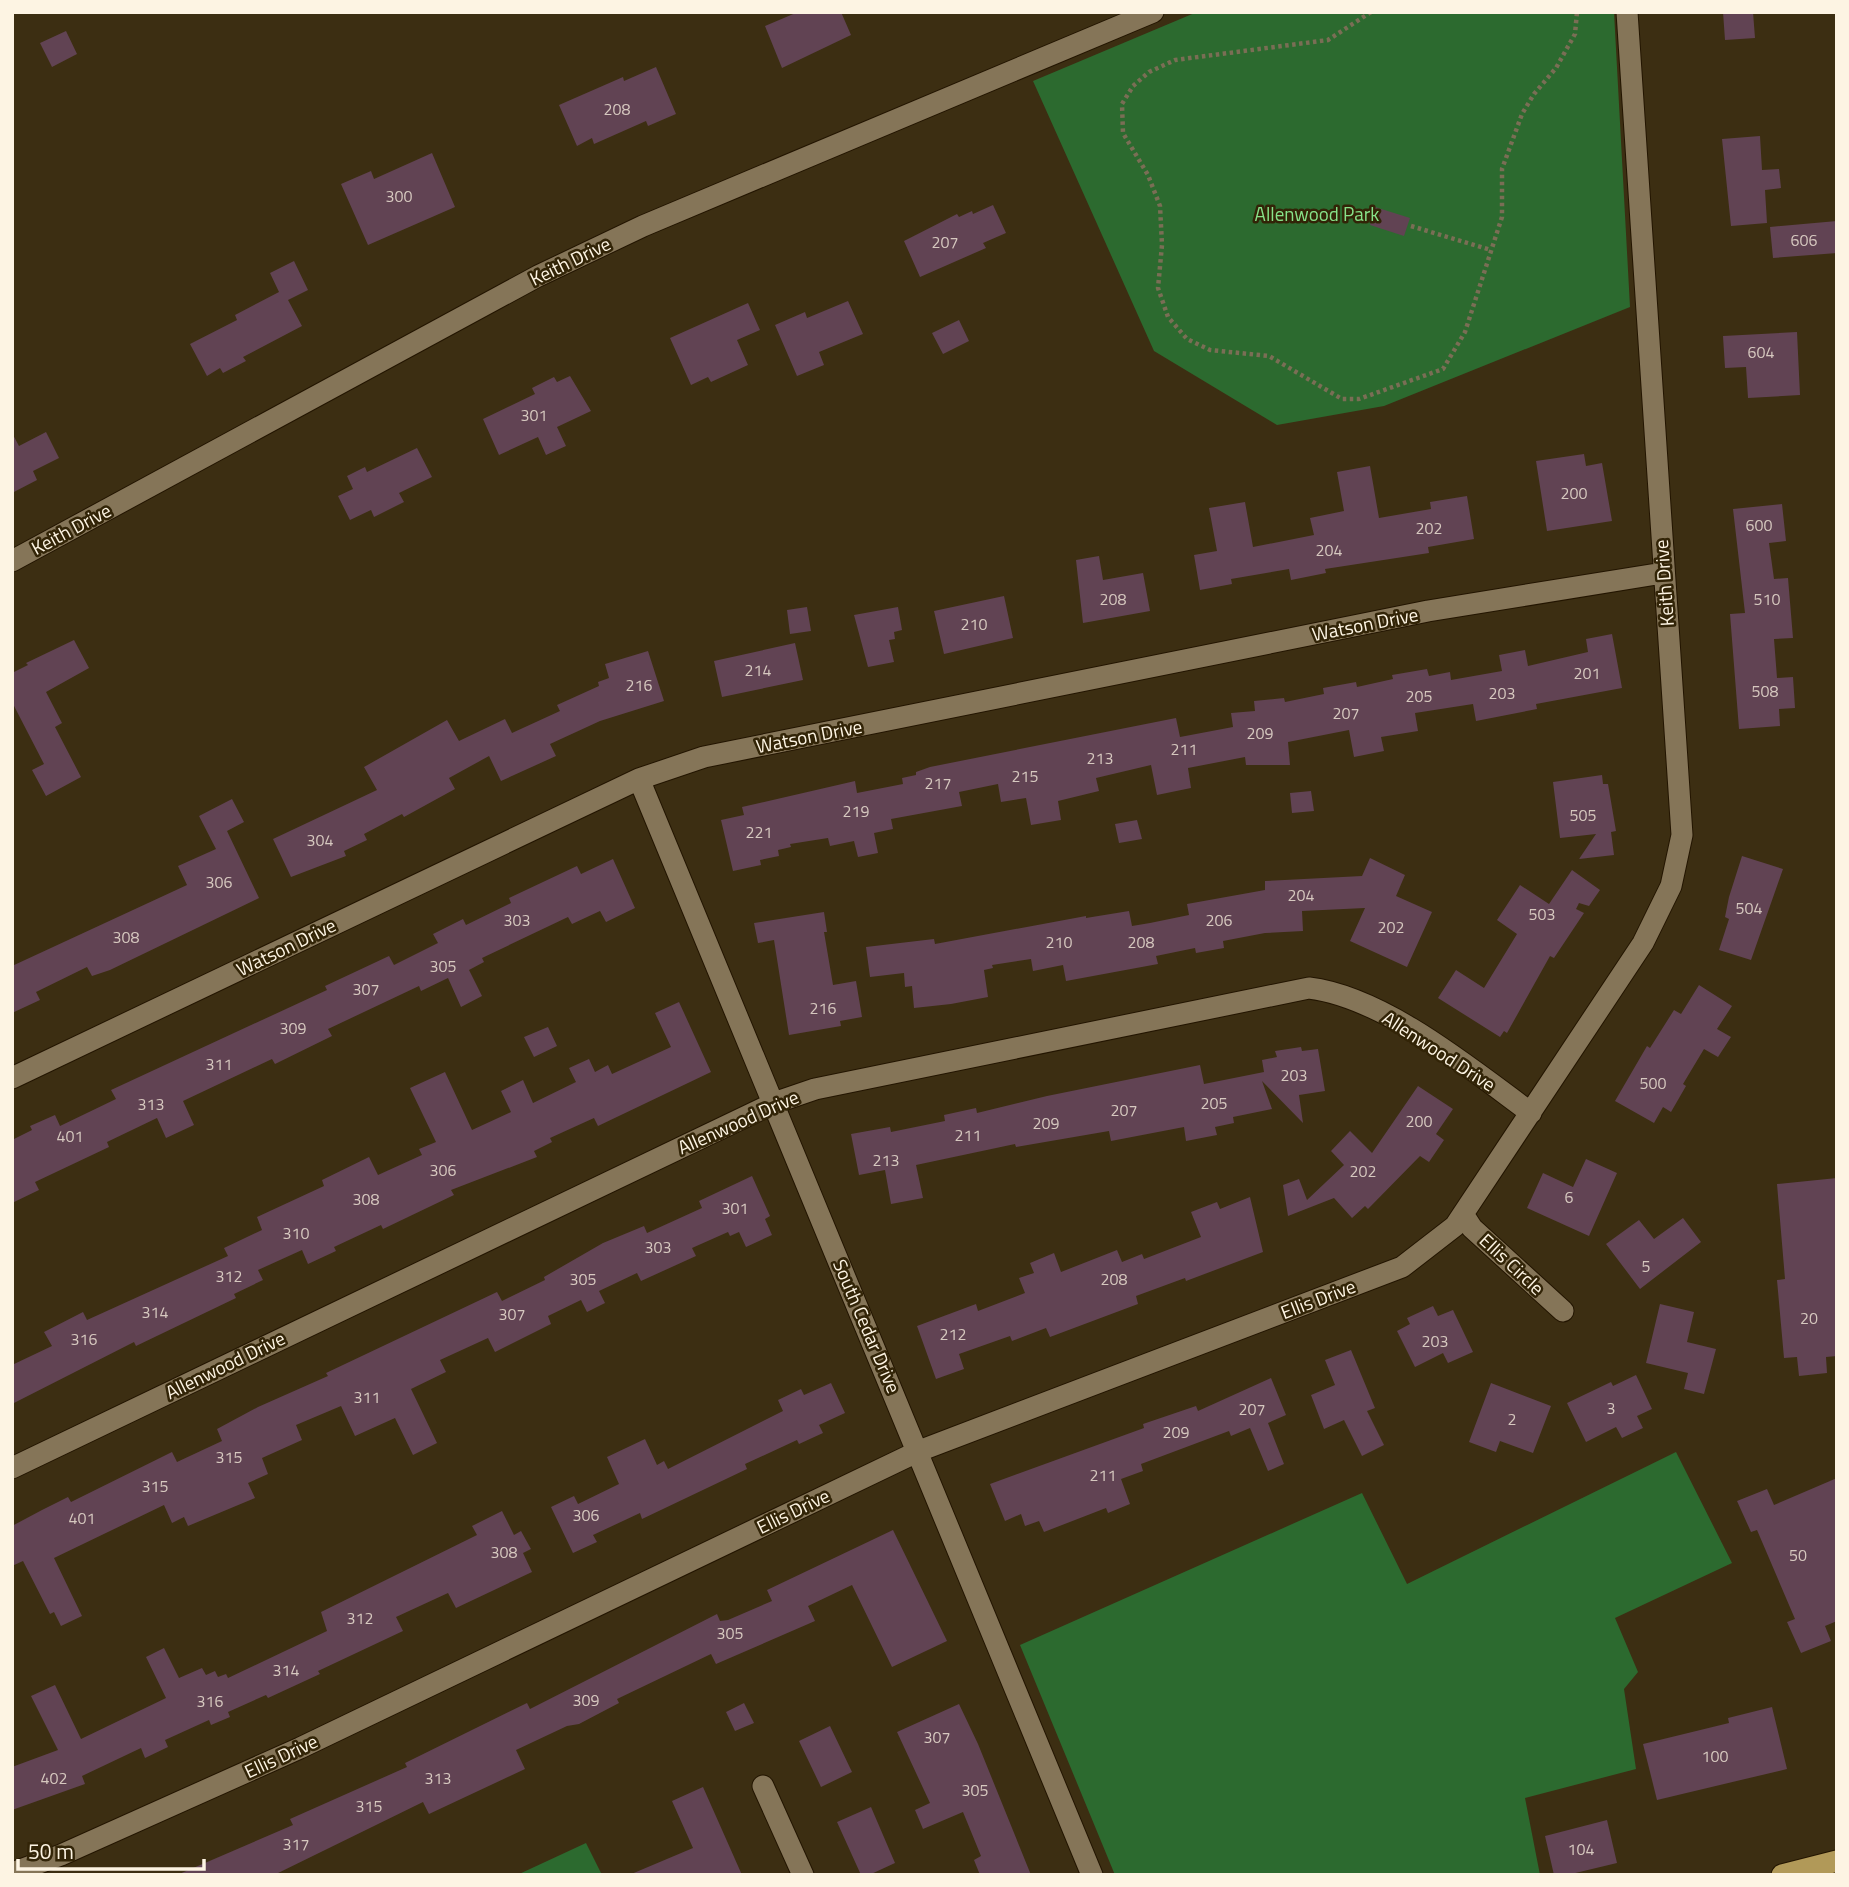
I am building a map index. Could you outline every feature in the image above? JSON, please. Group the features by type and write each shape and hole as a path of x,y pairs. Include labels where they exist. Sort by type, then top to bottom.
{"main road":[{"path":"1782,1875 1837,1861"}],"street":[{"name":"Keith Drive","path":"12,561 526,283 607,243 1153,12"},
{"name":"Keith Drive","path":"1531,1113 1643,943 1671,886 1682,835 1682,800 1663,573 1627,12"},
{"name":"Watson Drive","path":"12,1078 639,779 704,757 1400,617 1663,573"},
{"name":"South Cedar Drive","path":"639,779 1093,1875"},
{"name":"Allenwood Drive","path":"12,1468 774,1103 815,1089 1309,988 1325,990 1385,1015 1442,1049 1531,1113"},
{"name":"Ellis Drive","path":"12,1872 61,1856 300,1748 919,1451 1402,1267 1455,1226 1531,1113"},
{"name":"Ellis Circle","path":"1463,1214 1472,1228 1563,1311"},
{"path":"764,1786 803,1875"}],"path":[{"path":"1371,12 1328,40 1175,60 1149,72 1133,86 1122,104 1123,133 1148,175 1160,206 1162,245 1158,288 1167,317 1187,339 1210,350 1269,356 1342,399 1359,399 1443,369 1465,332 1502,217 1502,169 1522,114 1534,94 1556,68 1575,34 1577,12"},
{"path":"1411,226 1491,250"}],"green space":[{"name":"Allenwood Park","path":"1197,12 1614,12 1630,307 1384,406 1277,425 1154,351 1033,81"},
{"path":"1676,1452 1732,1563 1615,1618 1638,1672 1624,1689 1636,1769 1525,1798 1540,1875 1115,1875 1020,1645 1362,1493 1407,1584"},
{"path":"586,1843 602,1875 517,1875"}],"building":[{"path":"798,12 841,12 851,35 782,68 765,26"},
{"path":"1723,12 1753,12 1755,38 1725,40"},
{"path":"66,31 77,54 52,67 40,43"},
{"path":"656,67 676,114 648,126 646,121 594,144 592,138 577,146 559,105 623,77 624,81"},
{"path":"1760,136 1762,170 1779,169 1781,188 1765,190 1767,223 1731,226 1722,139"},
{"path":"432,153 455,207 368,245 341,184 371,171 374,179"},
{"path":"993,205 1006,233 983,243 986,248 920,277 904,241 957,214 959,217 972,211 973,214"},
{"path":"1375,207 1410,218 1404,236 1370,225"},
{"path":"1837,221 1837,253 1773,258 1770,227"},
{"path":"294,261 308,290 288,300 302,326 243,357 246,361 223,373 220,368 207,376 190,344 237,320 235,315 279,292 270,273"},
{"path":"848,301 863,334 819,352 824,365 797,376 775,325 805,312 807,318"},
{"path":"748,303 760,330 737,340 748,365 711,382 708,377 691,385 670,338"},
{"path":"959,320 969,341 943,354 932,333"},
{"path":"1797,332 1800,395 1748,398 1746,367 1725,368 1723,336"},
{"path":"570,376 591,411 557,427 566,446 546,455 538,437 499,455 483,419 535,394 532,388 554,377 557,382"},
{"path":"46,432 59,458 33,471 37,480 12,493 12,433 19,446"},
{"path":"417,448 432,477 399,493 404,502 374,517 371,510 350,520 338,496 353,489 347,476 365,467 367,472"},
{"path":"1584,454 1586,466 1602,463 1612,521 1547,531 1536,461"},
{"path":"1370,466 1379,518 1431,509 1430,502 1467,496 1474,539 1428,547 1429,553 1325,569 1326,573 1291,580 1289,569 1231,579 1232,584 1200,590 1194,555 1217,551 1209,508 1245,502 1253,547 1314,535 1310,518 1344,511 1337,472"},
{"path":"1782,504 1786,541 1769,543 1774,579 1788,578 1793,638 1774,639 1777,678 1793,677 1795,708 1779,709 1780,726 1739,729 1730,614 1745,613 1733,509"},
{"path":"1099,556 1103,580 1143,573 1150,611 1083,623 1076,560"},
{"path":"1004,596 1013,638 944,654 934,611"},
{"path":"807,607 811,631 790,634 787,610"},
{"path":"898,607 902,630 894,632 895,639 889,640 894,662 868,667 854,615"},
{"path":"1612,634 1622,688 1536,704 1537,709 1476,721 1473,704 1415,713 1418,731 1381,737 1384,751 1354,757 1349,730 1288,742 1290,765 1246,765 1245,757 1188,768 1191,788 1157,795 1151,765 1096,778 1099,791 1058,801 1061,820 1031,825 1026,798 1001,802 998,784 959,792 962,806 891,819 893,829 874,833 878,853 858,857 854,841 830,846 828,838 790,844 791,847 778,850 779,856 760,860 761,865 733,871 721,820 744,815 742,807 855,781 857,793 903,784 902,778 916,775 916,772 930,767 1176,718 1180,737 1233,727 1231,713 1255,711 1254,701 1284,698 1285,702 1324,694 1323,688 1356,682 1357,687 1393,679 1392,675 1427,669 1429,676 1450,672 1451,680 1502,671 1499,655 1525,650 1528,666 1588,652 1586,639"},
{"path":"74,640 89,668 46,692 62,723 55,727 81,777 46,796 32,770 44,764 12,702 12,673 28,665 26,663"},
{"path":"795,643 803,680 722,697 714,661"},
{"path":"648,651 664,701 600,721 550,744 556,756 501,781 489,756 449,778 455,789 404,817 402,814 364,834 367,840 344,851 346,856 291,877 273,839 377,790 364,767 447,720 459,741 505,719 512,733 560,711 557,705 599,686 598,682 609,678 605,664"},
{"path":"1602,775 1603,784 1608,784 1616,831 1611,832 1614,855 1579,859 1596,834 1560,838 1553,782"},
{"path":"1311,791 1314,811 1292,813 1290,793"},
{"path":"232,799 244,822 227,831 259,898 110,970 92,976 87,967 36,992 40,1000 12,1013 12,966 187,885 178,866 216,849 199,816"},
{"path":"1137,820 1142,839 1119,843 1115,824"},
{"path":"1742,856 1783,869 1751,960 1719,950 1729,919 1725,917 1729,897"},
{"path":"1370,858 1405,875 1396,896 1432,912 1407,967 1350,941 1365,908 1302,911 1303,931 1265,933 1223,941 1224,948 1196,953 1195,948 1156,956 1158,964 1066,981 1063,965 1033,971 1031,959 992,965 993,968 984,970 988,997 951,1004 914,1008 912,986 905,987 904,973 870,977 866,947 934,939 935,944 1086,916 1129,911 1132,926 1150,923 1189,915 1187,904 1265,890 1265,881 1362,876"},
{"path":"613,859 635,908 606,922 600,911 572,924 568,917 482,958 484,962 469,970 482,996 461,1007 448,978 421,991 419,986 328,1029 332,1036 275,1064 272,1059 183,1101 194,1125 166,1138 157,1118 107,1142 109,1147 35,1182 39,1190 12,1203 12,1140 32,1130 30,1126 55,1115 60,1126 116,1099 111,1090 327,990 325,986 389,956 394,965 438,943 433,934 463,919 466,925 511,903 509,898 577,866 581,874"},
{"path":"1572,870 1600,890 1589,906 1579,903 1576,909 1584,913 1554,958 1550,956 1507,1033 1504,1031 1500,1037 1438,998 1456,970 1484,988 1517,934 1497,920 1520,885 1549,904"},
{"path":"824,912 827,932 824,932 833,985 856,981 862,1017 840,1021 841,1026 789,1035 774,940 758,943 754,923"},
{"path":"1699,985 1732,1006 1717,1029 1731,1037 1718,1057 1704,1049 1683,1084 1686,1086 1671,1112 1663,1107 1654,1123 1615,1101 1647,1046 1650,1048 1674,1010 1681,1014"},
{"path":"679,1002 711,1072 598,1126 594,1118 550,1138 552,1142 534,1151 537,1157 451,1190 454,1195 383,1229 381,1225 334,1247 336,1251 308,1264 302,1250 258,1270 263,1280 234,1294 236,1298 136,1346 134,1342 12,1404 12,1365 52,1346 44,1332 83,1312 87,1320 228,1256 224,1248 262,1230 257,1217 324,1186 322,1180 369,1157 378,1175 422,1155 419,1149 436,1142 410,1088 445,1072 472,1130 511,1112 501,1091 523,1080 533,1103 576,1082 569,1068 589,1059 595,1072 608,1065 612,1074 671,1047 655,1013"},
{"path":"548,1027 557,1046 534,1057 524,1037"},
{"path":"1301,1047 1302,1051 1318,1049 1325,1091 1299,1095 1303,1123 1262,1081 1272,1109 1233,1117 1234,1123 1215,1127 1217,1135 1186,1141 1184,1127 1111,1141 1109,1131 1016,1147 1015,1144 916,1165 923,1198 891,1204 885,1170 859,1175 851,1134 890,1127 891,1132 945,1121 944,1115 976,1108 977,1113 1200,1065 1204,1084 1264,1072 1262,1060 1277,1057 1275,1051"},
{"path":"1418,1086 1453,1109 1436,1134 1444,1140 1429,1162 1420,1156 1368,1209 1365,1206 1352,1218 1334,1198 1288,1216 1283,1185 1299,1179 1307,1200 1344,1165 1331,1151 1350,1131 1372,1153"},
{"path":"1586,1159 1617,1173 1589,1236 1527,1208 1543,1173 1573,1187"},
{"path":"752,1176 770,1216 765,1219 772,1235 746,1247 739,1232 730,1236 728,1232 692,1248 696,1256 641,1281 637,1273 599,1291 605,1303 587,1312 581,1300 548,1316 551,1324 495,1352 488,1338 440,1360 446,1372 411,1389 437,1443 413,1455 395,1418 355,1436 341,1406 296,1425 302,1440 262,1458 268,1474 248,1483 255,1498 188,1526 184,1517 172,1523 164,1505 54,1558 82,1616 61,1626 54,1612 50,1614 23,1561 12,1566 12,1526 42,1510 68,1497 71,1502 172,1452 177,1462 222,1441 217,1429 258,1407 328,1376 326,1373 497,1292 502,1301 545,1280 544,1277 603,1243 644,1226 647,1233 702,1208 699,1201"},
{"path":"1837,1178 1837,1356 1826,1357 1827,1373 1799,1376 1797,1357 1784,1358 1777,1280 1785,1279 1777,1184"},
{"path":"1250,1197 1263,1252 1186,1281 1185,1278 1136,1296 1138,1304 1050,1337 1046,1328 1012,1341 1010,1336 959,1354 964,1369 936,1379 917,1326 976,1304 978,1311 1025,1293 1019,1278 1034,1273 1030,1263 1054,1253 1061,1272 1117,1250 1122,1262 1142,1254 1144,1259 1201,1237 1191,1212 1217,1202 1220,1209"},
{"path":"1683,1218 1701,1242 1640,1289 1606,1244 1639,1220 1654,1239"},
{"path":"1660,1304 1694,1312 1687,1342 1716,1349 1704,1394 1684,1389 1688,1373 1646,1363"},
{"path":"1433,1306 1438,1316 1453,1310 1473,1352 1448,1363 1443,1353 1415,1367 1397,1331 1410,1324 1407,1318"},
{"path":"1351,1350 1375,1408 1367,1411 1384,1445 1362,1456 1344,1420 1324,1429 1311,1395 1335,1385 1325,1360"},
{"path":"1636,1375 1652,1409 1637,1416 1643,1428 1622,1438 1616,1427 1586,1442 1567,1403 1611,1382 1613,1386"},
{"path":"1271,1378 1286,1415 1268,1423 1284,1464 1268,1471 1250,1428 1231,1436 1229,1431 1141,1464 1143,1471 1121,1479 1130,1504 1108,1513 1106,1508 1044,1532 1039,1521 1025,1526 1021,1514 1005,1521 990,1484 1144,1428 1143,1424 1196,1406 1198,1411"},
{"path":"831,1383 845,1413 819,1425 823,1433 799,1444 797,1440 745,1464 747,1469 642,1519 640,1513 593,1535 597,1542 573,1553 551,1507 574,1496 578,1504 619,1484 607,1457 645,1439 657,1465 664,1461 668,1469 783,1411 778,1400 801,1389 804,1395"},
{"path":"1491,1383 1551,1406 1533,1453 1500,1441 1496,1452 1469,1442"},
{"path":"1837,1478 1837,1621 1825,1626 1831,1641 1801,1653 1787,1622 1795,1619 1757,1530 1751,1532 1737,1501 1767,1489 1774,1505"},
{"path":"502,1511 514,1535 521,1531 531,1549 523,1553 532,1572 456,1608 448,1593 396,1617 403,1631 318,1671 320,1674 268,1698 266,1695 228,1712 230,1717 211,1725 209,1720 165,1740 168,1747 145,1758 141,1748 82,1776 85,1784 12,1810 12,1767 58,1750 31,1696 55,1685 81,1739 166,1698 146,1657 164,1648 179,1678 202,1668 206,1675 215,1671 218,1677 226,1674 228,1678 327,1631 321,1612 477,1535 472,1526"},
{"path":"893,1530 947,1641 892,1667 852,1585 808,1606 815,1621 716,1664 711,1654 617,1699 619,1703 579,1724 567,1726 516,1750 525,1769 429,1814 423,1802 274,1875 177,1875 293,1825 290,1819 407,1767 405,1763 527,1703 530,1709 717,1614 720,1621 728,1620 772,1601 767,1590"},
{"path":"744,1703 754,1723 735,1731 726,1712"},
{"path":"959,1704 1031,1875 980,1875 974,1860 981,1856 963,1812 923,1829 915,1810 930,1803 897,1732"},
{"path":"1772,1707 1787,1769 1657,1800 1643,1744 1729,1723 1728,1718"},
{"path":"830,1726 852,1772 821,1787 799,1741"},
{"path":"703,1787 742,1875 629,1875 693,1848 672,1801"},
{"path":"871,1807 895,1863 869,1875 861,1875 837,1822"},
{"path":"1607,1820 1617,1863 1567,1875 1554,1875 1545,1836"}]}
